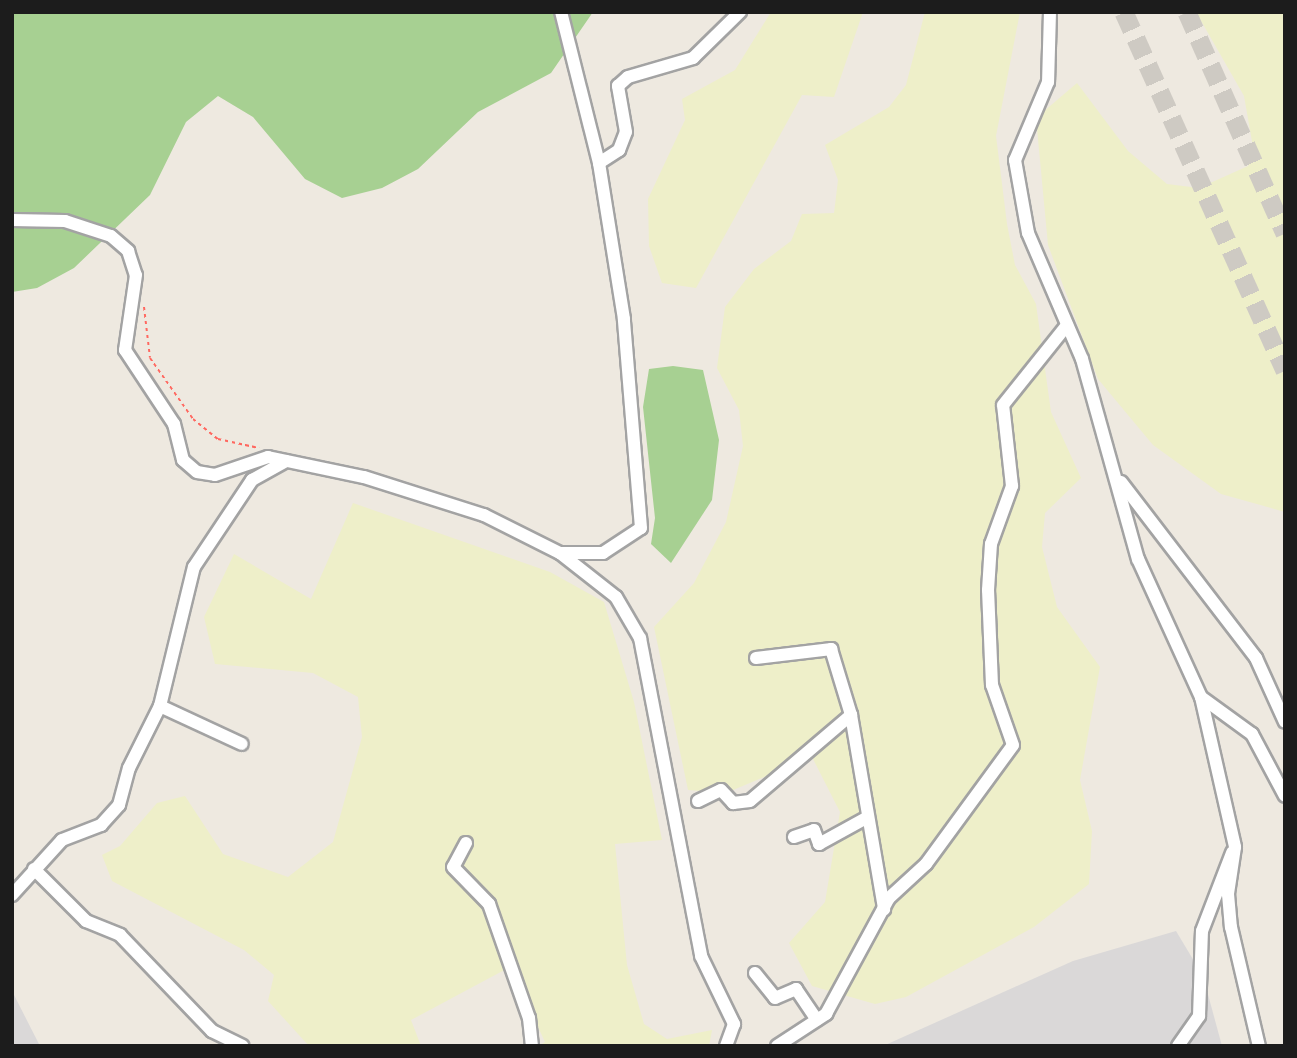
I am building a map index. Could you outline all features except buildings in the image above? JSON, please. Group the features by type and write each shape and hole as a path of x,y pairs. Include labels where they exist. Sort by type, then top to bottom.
{"street":[{"path":"560,553 603,553 641,528 624,319 599,163 561,12"},
{"path":"599,163 619,150 626,132 618,86 628,77 693,58 740,12"},
{"path":"1050,12 1048,82 1015,160 1036,262 1067,325 1118,479 1138,559 1201,697 1235,847 1228,894 1231,927 1259,1046"},
{"path":"12,220 65,221 111,236 128,251 136,275 125,350 174,424 183,460 215,475 250,460 286,461 364,477 484,515 560,553 616,597 640,638 701,956 734,1024 726,1046"},
{"path":"776,1046 817,1020 847,982 884,909 926,864 1013,745 992,685 988,590 991,544 1012,486 1003,405 1067,325"},
{"path":"12,895 62,840 101,825 119,805 129,768 160,706 194,567 252,480 286,461"},
{"path":"1118,479 1256,658 1285,722"},
{"path":"756,658 831,649 851,715 884,909"},
{"path":"1201,697 1252,734 1285,796"},
{"path":"160,706 242,744"},
{"path":"698,801 721,790 733,803 750,801 851,715"},
{"path":"794,837 814,830 819,844 868,817"},
{"path":"466,843 453,867 488,904 529,1018 532,1046"},
{"path":"1178,1046 1199,1016 1202,931 1235,847"},
{"path":"34,869 86,921 120,935 212,1031 243,1046"},
{"path":"755,973 775,998 796,989 817,1020"}],"path":[{"path":"145,298 150,358 193,419 218,439 267,452"}],"shaded area":[{"path":"1176,931 1203,976 1222,1046 883,1046 1073,961"},
{"path":"12,991 40,1046 12,1046"}],"green space":[{"path":"12,12 593,12 551,73 478,112 418,169 382,188 342,198 305,179 253,117 218,96 186,122 150,195 74,268 37,288 12,292"},
{"path":"771,12 863,12 834,97 802,95 696,288 662,283 649,246 648,199 685,120 682,99 735,70"},
{"path":"925,12 1020,12 996,136 1015,265 1036,304 1051,412 1081,478 1045,513 1042,547 1057,607 1100,667 1080,780 1092,831 1089,884 1034,927 906,997 875,1004 812,986 789,943 825,902 840,812 812,757 726,793 688,790 654,627 694,583 726,522 743,446 739,410 717,368 725,307 754,269 791,241 802,214 834,213 838,180 825,145 889,107 906,85"},
{"path":"1196,12 1285,12 1285,512 1221,494 1153,445 1098,379 1048,245 1036,118 1077,83 1128,151 1167,184 1199,188 1248,166 1253,147 1244,96"},
{"path":"673,366 703,370 719,440 712,500 671,563 651,544 655,518 643,407 649,369"},
{"path":"353,503 550,572 604,602 634,702 662,840 615,844 627,965 644,1024 667,1039 712,1030 709,1046 539,1046 545,1042 510,967 411,1020 421,1046 309,1046 268,1001 274,975 244,950 112,881 102,855 120,846 157,803 185,796 223,854 288,877 333,842 362,737 358,697 313,673 215,664 204,617 234,554 311,599"}],"tunnel":[{"path":"1124,12 1285,371"},
{"path":"1187,12 1285,233"}]}
